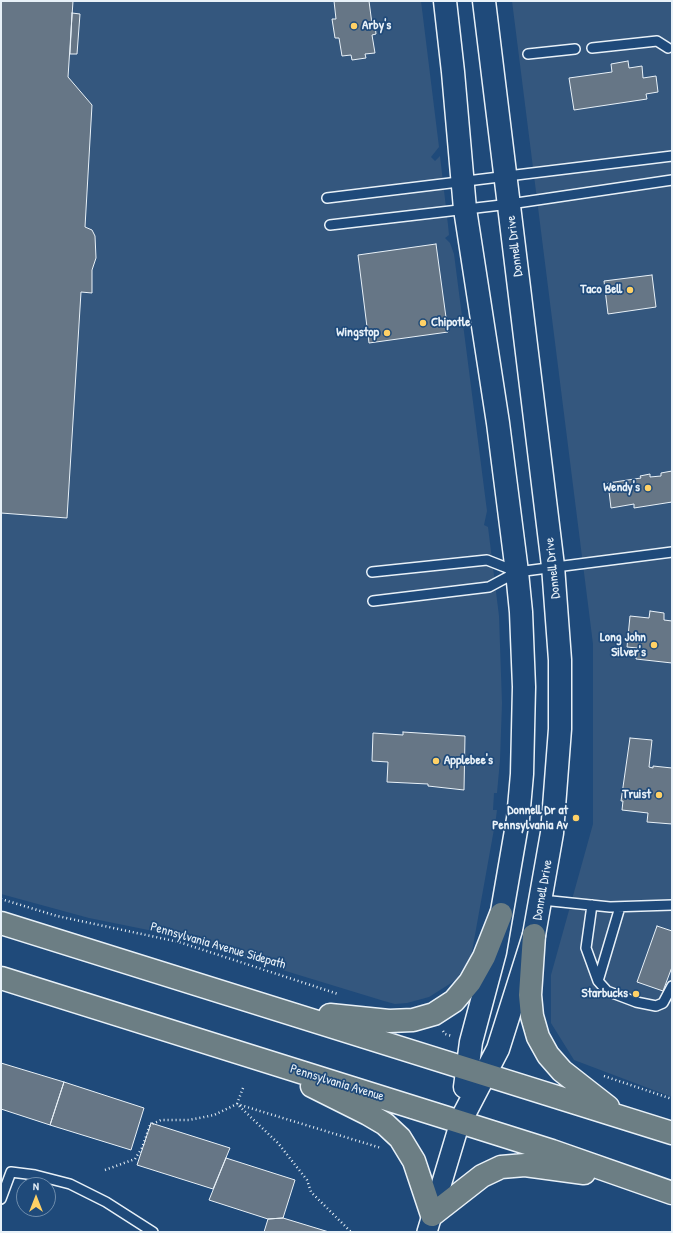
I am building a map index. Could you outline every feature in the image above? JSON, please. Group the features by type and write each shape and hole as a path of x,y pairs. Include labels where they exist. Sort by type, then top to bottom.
{"highway":[{"path":"271,1008 389,1021 413,1020 434,1014 454,1001 470,982 484,957 502,914"},
{"path":"1,923 672,1133"},
{"path":"534,935 531,1004 535,1027 543,1047 562,1071 620,1116"},
{"name":"Pennsylvania Avenue","path":"1,978 552,1151 672,1193"},
{"path":"253,1057 368,1114 392,1131 406,1145 414,1161 429,1224 482,1176 501,1167 512,1165 544,1167 635,1181"}],"street":[{"name":"Donnell Drive","path":"445,1 465,209 498,423 517,572 521,612 524,687 522,774 518,819 502,914 488,983 471,1042 477,1071"},
{"name":"Donnell Drive","path":"429,1224 477,1071 498,1049 534,935 542,900 552,833 560,728 560,660 554,566 484,1"}],"lane":[{"path":"592,48 657,41 668,48"},
{"path":"528,54 575,49"},
{"path":"327,198 672,156"},
{"path":"330,225 510,204 672,180"},
{"path":"373,601 489,587 517,572 554,566 672,552"},
{"path":"372,572 487,560 517,572"},
{"path":"542,900 620,907 672,905"},
{"path":"592,905 586,948 598,981 607,991 636,1002 656,1006 663,1002 672,986"},
{"path":"598,981 620,907"},
{"path":"1,1199 11,1172 35,1175 70,1184 106,1202 153,1232"}],"path":[{"name":"Pennsylvania Avenue Sidepath","path":"1,899 57,916 179,942 340,994"},
{"path":"441,1028 446,1034 456,1037"},
{"path":"598,1074 672,1099"},
{"path":"237,1104 243,1088"},
{"path":"237,1104 278,1143 307,1180 311,1192 351,1232"},
{"path":"105,1170 135,1159 142,1148 150,1125 161,1120 189,1120 214,1115 237,1104 378,1148 383,1148"}],"shaded area":[{"path":"1,1 421,1 439,147 431,157 435,161 440,156 449,235 445,238 450,243 454,254 487,511 484,525 488,527 499,616 502,703 500,760 497,793 494,793 493,810 497,810 471,957 456,980 429,997 407,1003 395,1004 158,932 89,918 1,894"},
{"path":"512,1 672,1 672,1097 574,1060 551,1023 551,975 593,824 593,644"}],"building":[{"path":"1,1 73,1 68,77 92,105 85,227 92,230 95,236 96,258 92,270 92,293 81,292 67,518 1,513"},
{"path":"334,1 369,1 372,24 375,24 376,34 372,35 375,53 365,54 366,58 352,60 351,55 342,56 339,38 335,38 332,19 336,19"},
{"path":"72,13 80,14 77,54 70,54"},
{"path":"628,61 629,68 642,66 643,78 656,76 658,92 646,94 647,99 574,110 569,78 612,72 611,64"},
{"path":"436,244 448,332 369,343 358,255"},
{"path":"652,275 656,307 608,314 604,281"},
{"path":"672,471 672,502 634,508 634,504 611,508 608,483 641,478 640,476 650,474 650,477 661,476 661,473"},
{"path":"650,611 664,613 664,620 672,621 672,663 636,659 637,648 627,647 630,616 649,618"},
{"path":"403,732 465,736 464,790 428,786 428,784 387,782 388,762 372,761 373,733 403,735"},
{"path":"630,738 652,740 649,767 672,768 672,824 647,822 648,813 622,810 623,801 621,801"},
{"path":"657,926 672,931 672,967 663,991 637,982"},
{"path":"1,1063 64,1082 50,1125 1,1109"},
{"path":"64,1082 144,1108 131,1150 50,1125"},
{"path":"151,1123 230,1148 213,1189 137,1165"},
{"path":"226,1158 295,1180 283,1218 268,1219 209,1200"},
{"path":"283,1218 329,1232 264,1232 268,1219"}],"place":[{"name":"Arby's","path":"354,26"},
{"name":"Taco Bell","path":"630,290"},
{"name":"Chipotle","path":"423,323"},
{"name":"Wingstop","path":"387,333"},
{"name":"Wendy's","path":"648,488"},
{"name":"Long John Silver's","path":"654,645"},
{"name":"Applebee's","path":"436,761"},
{"name":"Truist","path":"659,795"},
{"name":"Donnell Dr at Pennsylvania Av","path":"576,818"},
{"name":"Starbucks","path":"636,994"}]}
